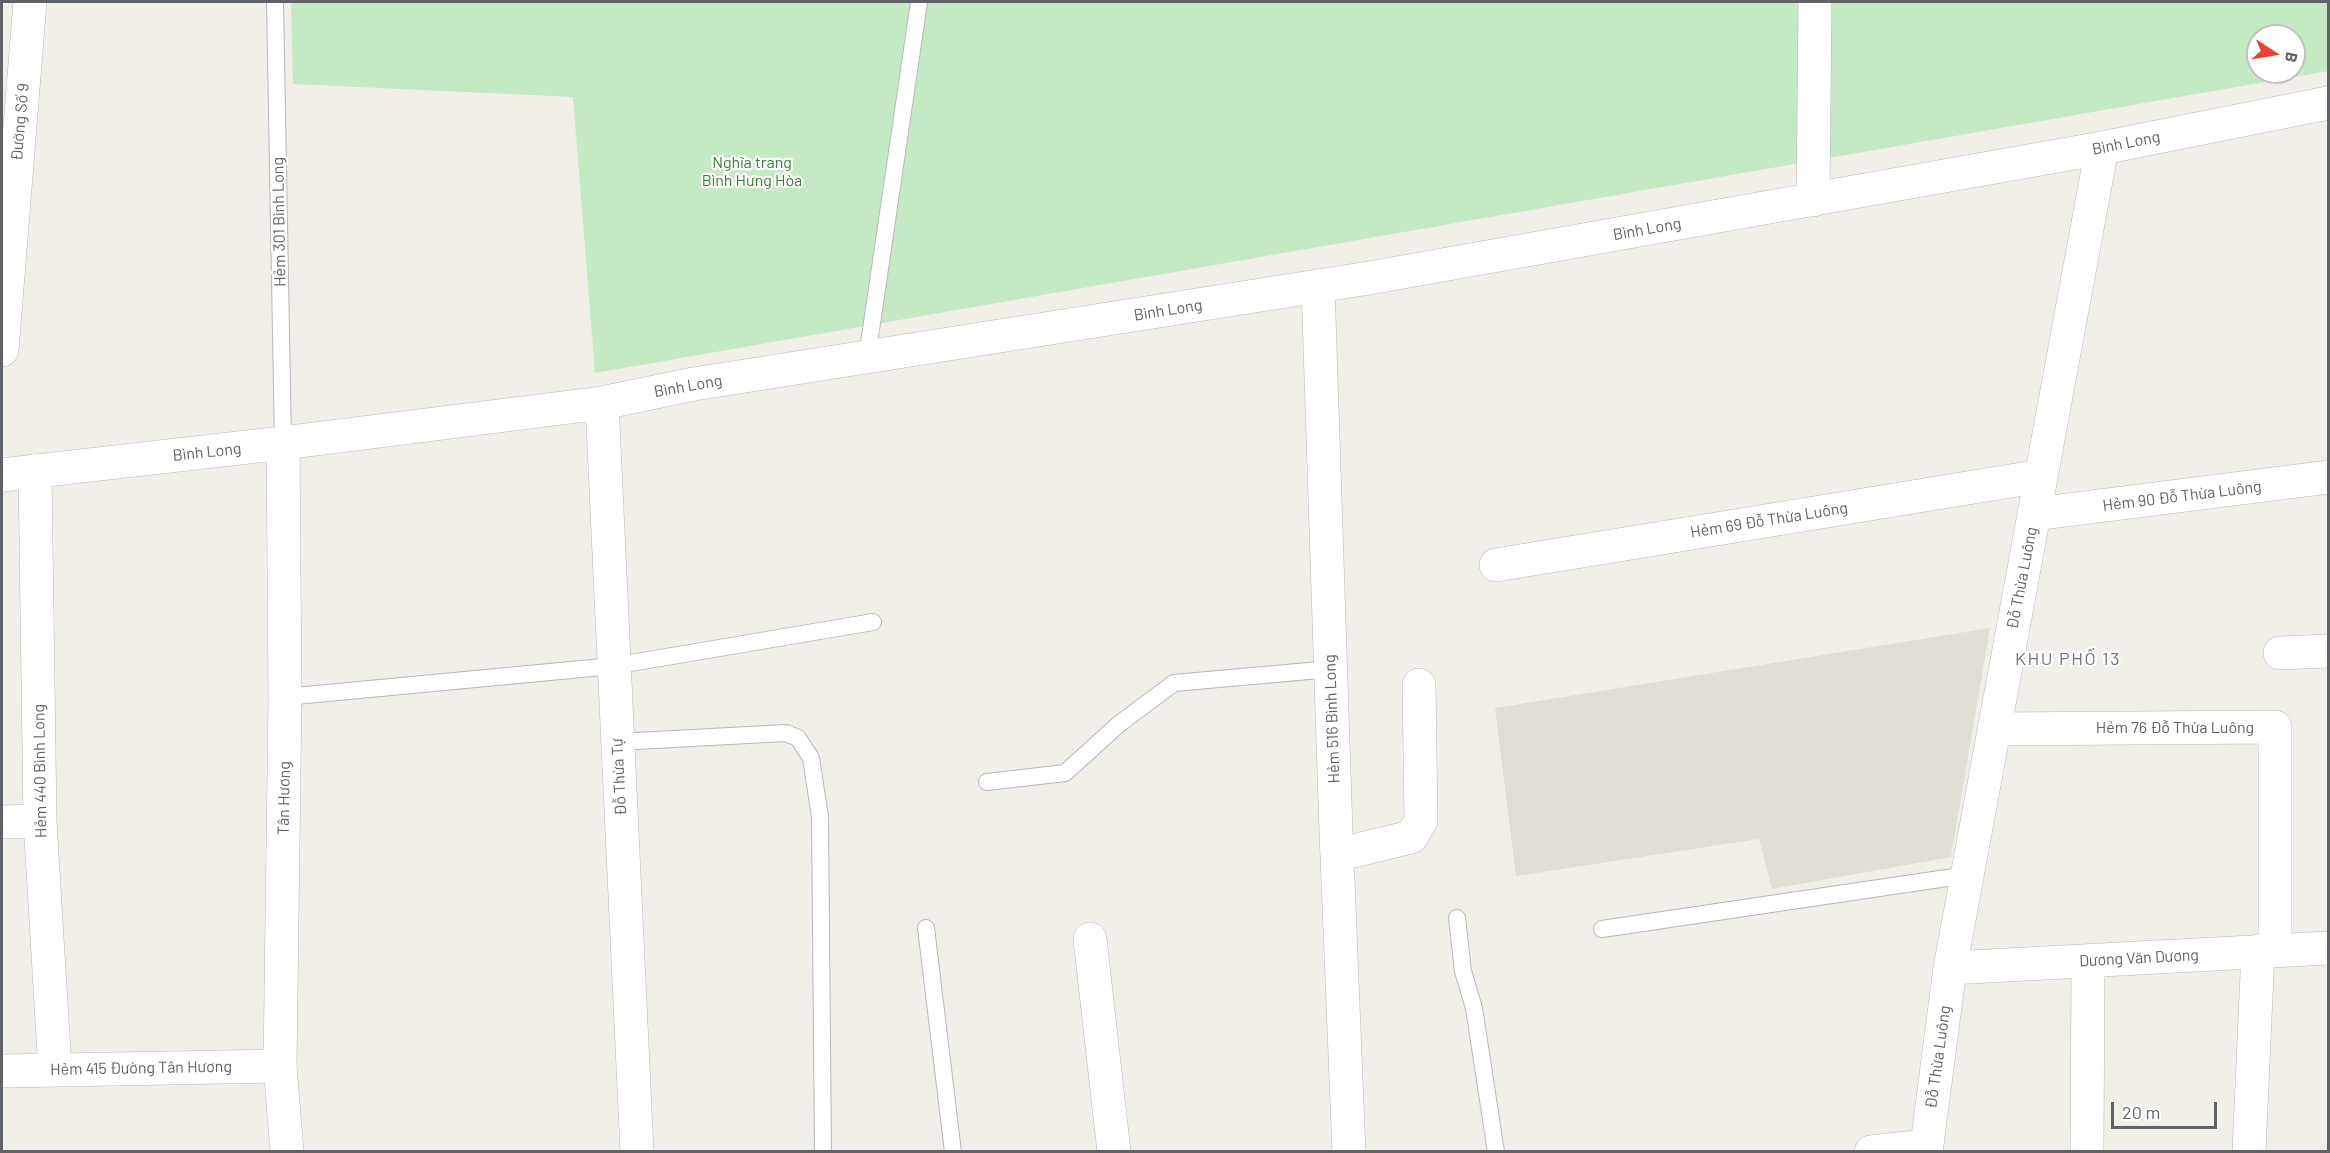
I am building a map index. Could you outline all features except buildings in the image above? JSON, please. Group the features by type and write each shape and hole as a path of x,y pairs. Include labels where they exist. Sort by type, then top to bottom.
{"street":[{"name":"Đường Số 9","path":"2,350 8,192 30,2"},
{"path":"1813,200 1815,2"},
{"name":"Bình Long","path":"2,475 602,403 694,384 1318,286 1813,200 2102,148 2328,103"},
{"name":"Đỗ Thừa Luông","path":"1926,1149 1950,968 2102,148"},
{"name":"Hẻm 516 Bình Long","path":"1318,286 1349,1152"},
{"name":"Đỗ Thừa Tự","path":"602,403 637,1152"},
{"name":"Tân Hương","path":"283,443 285,697 280,1066 288,1152"},
{"name":"Hẻm 440 Bình Long","path":"35,471 40,820 55,1070"},
{"name":"Hẻm 69 Đỗ Thừa Luông","path":"1496,565 2041,476"},
{"name":"Hẻm 90 Đỗ Thừa Luông","path":"2034,514 2328,477"},
{"path":"2280,653 2328,651"},
{"path":"1337,855 1411,837 1421,821 1419,685"},
{"name":"Hẻm 76 Đỗ Thừa Luông","path":"1994,729 2275,727 2266,951"},
{"path":"2,822 40,820"},
{"path":"1090,939 1114,1152"},
{"name":"Dương Văn Dương","path":"1950,968 2328,948"},
{"path":"2249,1152 2266,951"},
{"path":"2087,1152 2088,960"},
{"name":"Hẻm 415 Đường Tân Hương","path":"2,1071 280,1066"},
{"path":"1871,1152 1926,1149"}],"lane":[{"name":"Hẻm 301 Bình Long","path":"275,2 283,443"},
{"path":"867,357 919,2"},
{"path":"285,697 613,666 873,622"},
{"path":"987,782 1065,772 1119,724 1174,683 1331,669"},
{"path":"617,742 786,733 798,738 811,758 820,817 823,1152"},
{"path":"1602,929 1967,875"},
{"path":"1457,918 1463,970 1474,1008 1496,1152"},
{"path":"926,928 953,1152"}],"shaded area":[{"path":"1990,628 1951,857 1772,889 1759,839 1516,876 1495,708"}],"green space":[{"name":"Nghĩa trang Bình Hưng Hòa","path":"291,2 2328,2 2328,71 2306,75 2306,24 2246,24 2246,84 2253,84 595,373 573,97 293,84"}],"district":[{"name":"KHU PHỐ 13","path":"2068,659"}]}
